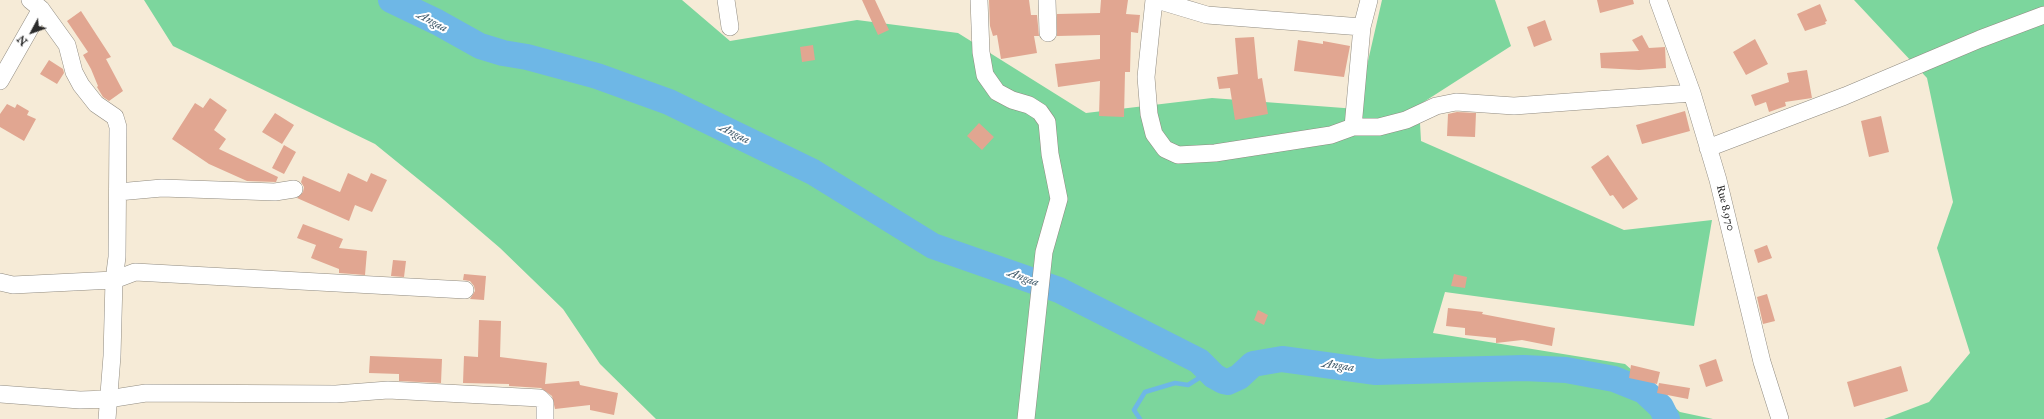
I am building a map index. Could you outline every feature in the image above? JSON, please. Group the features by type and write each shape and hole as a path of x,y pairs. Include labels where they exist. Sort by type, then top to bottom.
{"street":[{"path":"726,0 730,27"},
{"path":"979,0 981,52 984,75 997,92 1012,100 1030,105 1040,112 1047,122 1050,154 1059,199 1044,252 1026,419"},
{"path":"1047,0 1048,33"},
{"path":"1362,27 1208,14 1156,0 1146,78 1149,114 1154,134 1165,149 1178,155 1214,153 1331,135 1353,127 1379,127 1406,120 1436,106 1456,102 1514,106 1692,94"},
{"path":"1353,127 1362,27 1370,0"},
{"name":"Rue 8.970","path":"1658,0 1692,94 1708,148 1727,216 1762,362 1780,419"},
{"path":"0,81 36,5 67,45 74,72 81,85 96,104 115,117 118,127 117,257 114,280 112,356 107,419"},
{"path":"1708,148 1852,93 1980,39 2044,15"},
{"path":"118,192 162,188 275,192 294,189"},
{"path":"0,282 13,285 114,280 135,272 466,290"},
{"path":"0,394 74,399 108,399 146,393 336,394 388,390 540,398 545,402 545,419"}],"green space":[{"path":"144,0 682,0 730,41 857,20 958,33 1086,113 1212,98 1357,109 1382,0 1495,0 1511,46 1419,105 1421,141 1624,230 1712,220 1694,326 1445,292 1433,333 1625,364 1680,412 1713,419 656,419 600,364 563,309 500,248 444,200 375,144 173,46"},
{"path":"1854,0 2044,0 2044,419 1884,419 1929,402 1970,353 1937,248 1953,202 1927,78"}],"building":[{"path":"862,0 875,0 889,30 878,35"},
{"path":"989,0 1029,0 1031,15 1037,15 1039,36 1034,36 1037,53 1001,59 997,35 993,36 990,26"},
{"path":"1101,0 1128,0 1126,14 1140,15 1138,33 1131,32 1130,72 1125,72 1124,117 1099,116 1100,81 1058,87 1055,64 1100,59 1100,35 1057,36 1057,14 1100,13"},
{"path":"1597,0 1633,0 1634,4 1600,13"},
{"path":"1820,4 1827,21 1825,22 1826,24 1805,31 1797,14"},
{"path":"81,11 111,57 106,59 123,91 109,101 103,97 97,87 98,86 91,69 83,55 88,52 67,21"},
{"path":"1545,20 1552,40 1534,47 1527,27"},
{"path":"1642,35 1649,48 1665,47 1666,68 1639,70 1601,68 1600,53 1639,51 1632,40"},
{"path":"1254,37 1258,79 1262,78 1268,114 1235,120 1230,88 1219,89 1217,77 1238,74 1235,38"},
{"path":"1755,39 1768,64 1746,75 1733,52"},
{"path":"1298,40 1323,44 1323,41 1350,46 1344,77 1294,71"},
{"path":"813,45 815,60 802,62 800,47"},
{"path":"49,60 63,69 64,73 57,84 40,74"},
{"path":"1807,70 1812,98 1785,102 1786,106 1769,112 1766,102 1755,106 1751,95 1789,82 1787,73"},
{"path":"210,98 227,110 214,130 226,139 219,149 278,177 276,182 247,181 209,164 172,139 195,103 203,108"},
{"path":"7,104 15,108 17,104 29,111 27,115 36,119 24,141 0,127 0,114"},
{"path":"1685,111 1690,131 1642,144 1636,125"},
{"path":"1457,112 1476,113 1475,137 1447,136 1448,114"},
{"path":"275,113 294,125 282,144 262,132"},
{"path":"1881,116 1889,152 1869,157 1861,121"},
{"path":"979,123 994,137 982,150 967,136"},
{"path":"284,145 296,152 284,174 272,168"},
{"path":"1608,155 1638,199 1623,209 1613,195 1610,196 1591,167"},
{"path":"348,173 367,182 371,173 387,180 372,212 355,205 349,221 297,198 303,192 304,187 301,182 303,176 340,192"},
{"path":"303,224 343,239 339,248 367,251 365,275 339,273 339,269 311,258 316,245 297,238"},
{"path":"1767,245 1772,258 1758,263 1754,250"},
{"path":"393,260 406,261 404,277 391,276"},
{"path":"464,274 486,276 484,300 470,299 475,291 474,286 470,281 463,280"},
{"path":"1454,274 1467,277 1465,288 1451,286"},
{"path":"1767,294 1775,321 1763,324 1757,297"},
{"path":"1448,308 1483,312 1482,314 1555,328 1552,346 1522,340 1496,343 1496,338 1465,335 1465,328 1446,326"},
{"path":"1258,310 1268,315 1264,325 1254,320"},
{"path":"479,320 501,321 500,357 547,363 545,384 579,381 580,385 618,393 614,415 590,410 590,405 555,409 552,396 541,388 509,386 509,384 463,383 464,356 478,357"},
{"path":"370,356 442,359 441,383 399,381 399,374 369,373"},
{"path":"1716,359 1723,381 1706,387 1699,365"},
{"path":"1631,365 1660,372 1657,384 1629,378"},
{"path":"1901,366 1908,391 1854,407 1847,382"},
{"path":"1659,383 1690,388 1688,399 1657,393"}],"waterway":[{"name":"Angaa","path":"391,0 437,22 480,46 597,76 669,102 813,172 933,246 1059,290 1199,361 1214,376 1223,381 1228,382 1239,377 1253,364 1282,359 1376,372 1524,368 1566,370 1614,379 1644,391 1661,407 1667,419"},
{"path":"1140,419 1134,410 1145,392 1175,383 1188,385 1210,371"}]}
